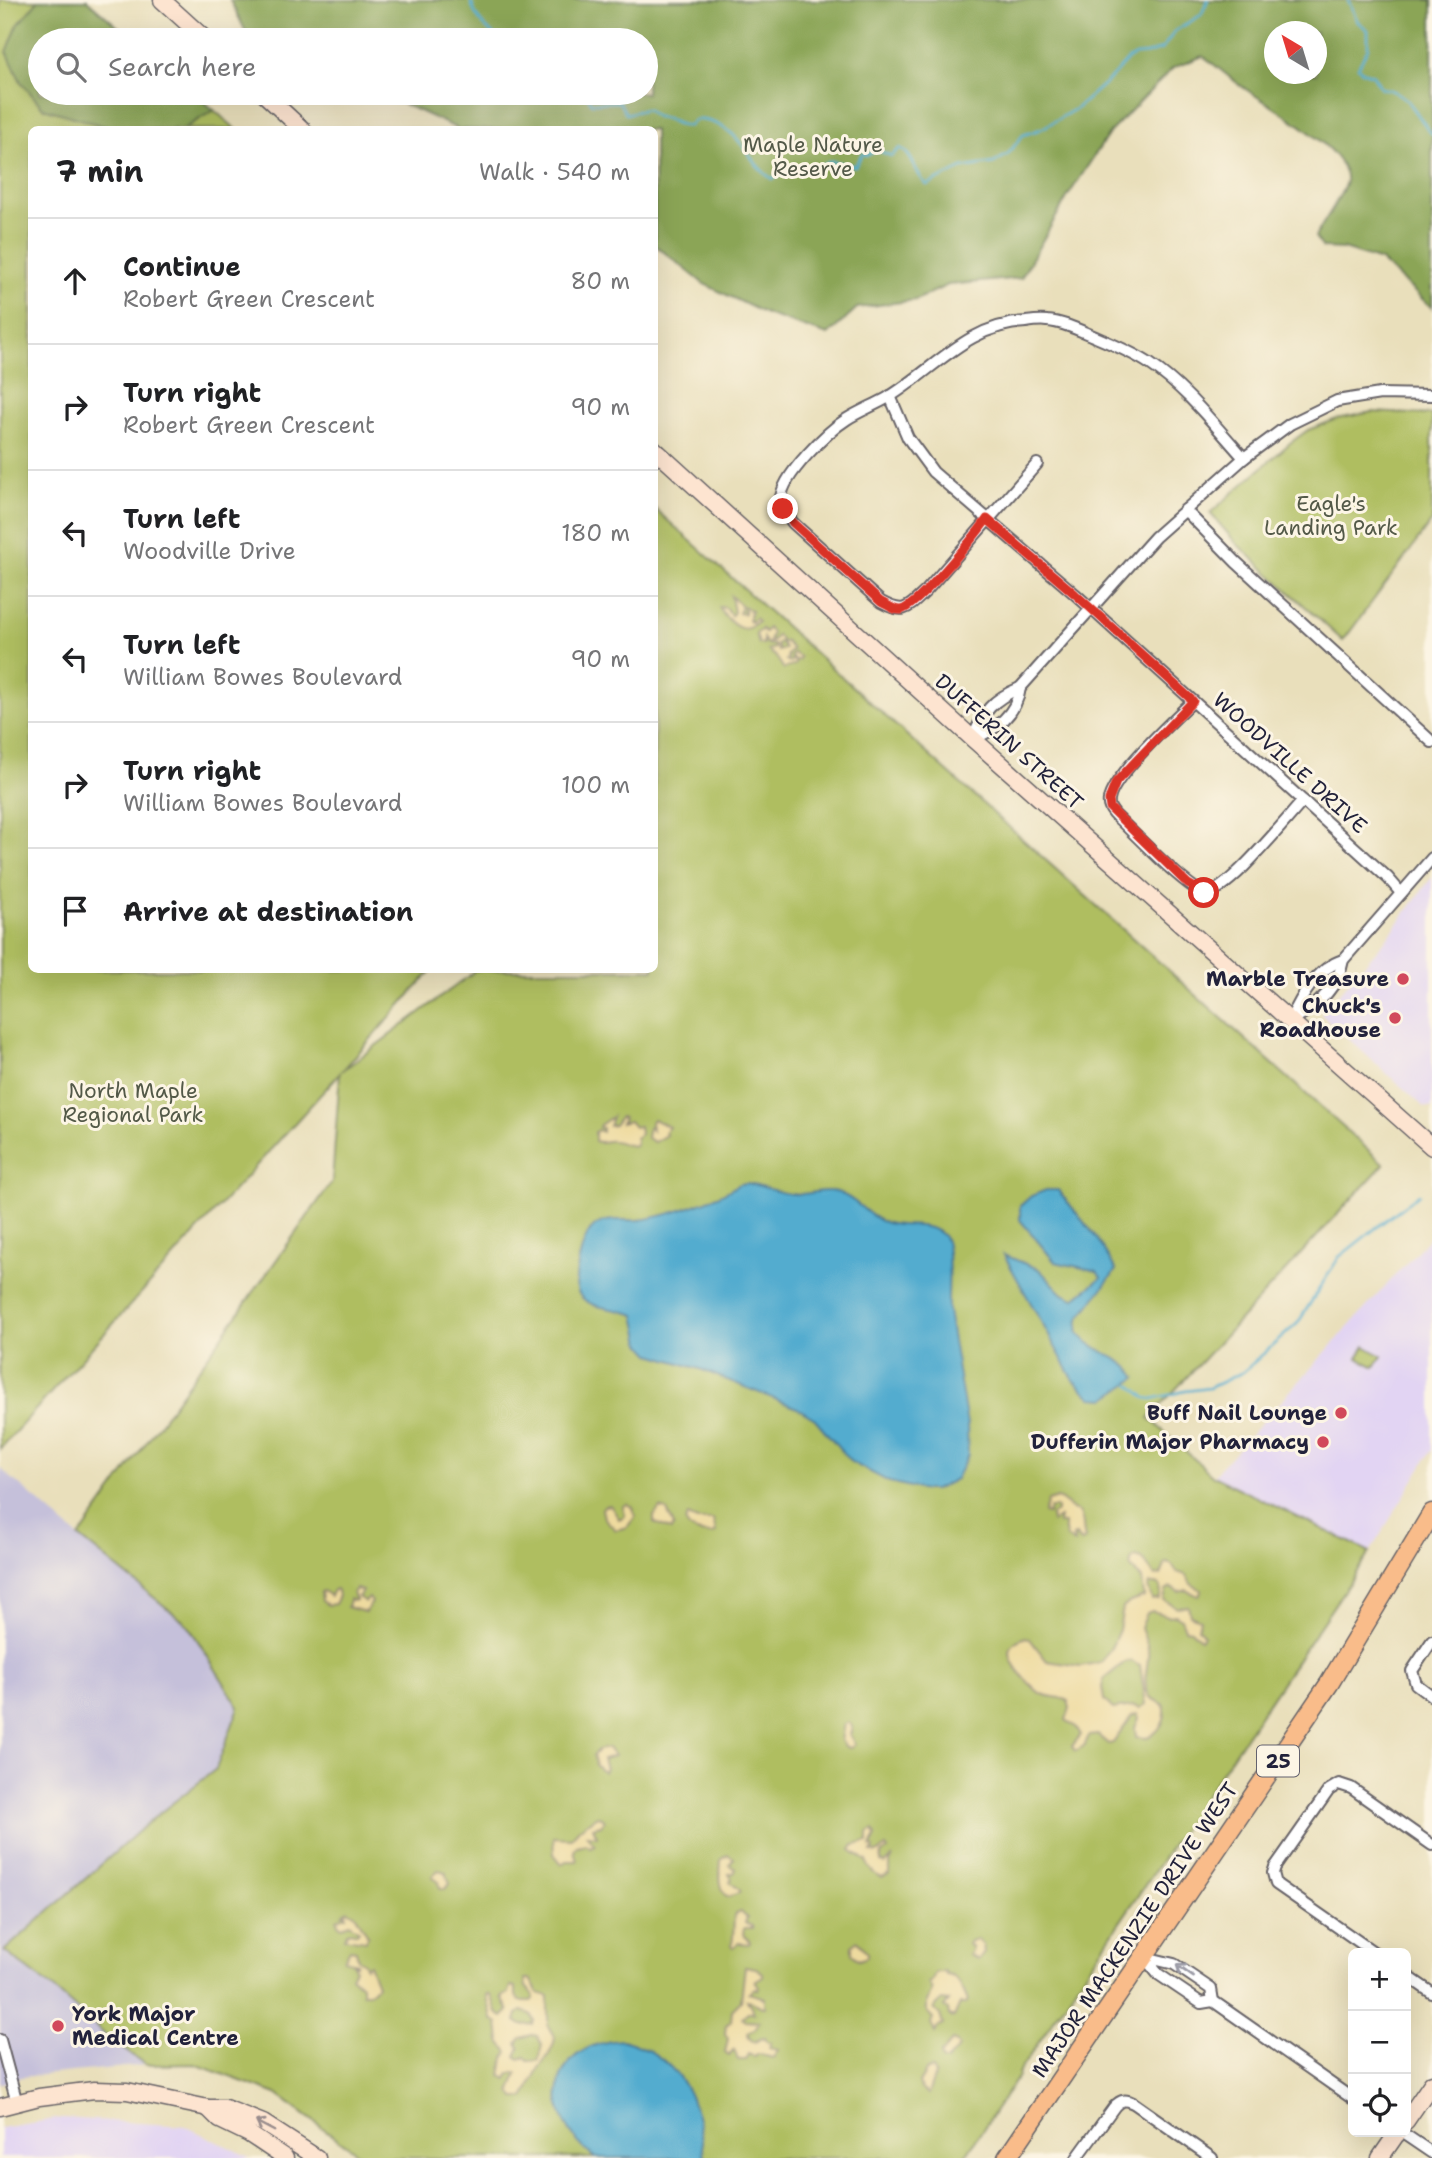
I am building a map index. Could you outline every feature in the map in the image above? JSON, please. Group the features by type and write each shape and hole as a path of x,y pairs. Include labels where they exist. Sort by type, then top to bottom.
{"main road":[{"path":"162,0 193,28"},
{"path":"276,105 299,126"},
{"name":"DUFFERIN STREET","path":"658,453 973,739 1432,1147"},
{"name":"MAJOR MACKENZIE DRIVE WEST","path":"1007,2158 1329,1684 1432,1513"},
{"path":"1411,2114 1432,2083"},
{"path":"0,2107 39,2097 94,2090 127,2091 208,2108 225,2108 263,2123 317,2158"},
{"path":"208,2108 220,2120 249,2134 285,2158"},
{"path":"1380,2158 1396,2137"}],"street":[{"path":"1037,464 926,591 904,609 896,610 881,602 793,523 783,509 781,499 785,484 805,458 846,420 890,396 982,330 1012,323 1047,320 1075,328 1152,365 1179,388 1244,458"},
{"path":"973,739 981,718 1001,695 1020,688 1154,537 1244,458 1290,424 1337,401 1380,394 1432,395"},
{"name":"WOODVILLE DRIVE","path":"890,396 908,438 933,471 1091,609 1388,877 1401,893"},
{"path":"1185,510 1236,562 1432,742"},
{"path":"973,739 992,732 1018,702 1020,688"},
{"path":"1193,701 1116,782 1109,800 1115,815 1188,884 1204,893 1213,892 1231,880 1303,801"},
{"path":"1290,1021 1312,1010 1340,976 1343,960 1432,858"},
{"path":"1290,1021 1303,995 1330,964 1343,960"},
{"path":"1432,1641 1412,1671 1416,1684 1432,1696"},
{"path":"1368,1948 1276,1884 1273,1873 1275,1867 1329,1790 1339,1784 1351,1788 1432,1844"},
{"path":"1145,1957 1158,1974 1201,2003 1213,2001 1348,2096"},
{"path":"1145,1957 1176,1965 1211,1989 1213,2001"},
{"path":"1411,1978 1432,1993"},
{"path":"0,2040 17,2103"},
{"path":"1077,2158 1121,2100 1135,2104 1212,2158"},
{"path":"1408,2137 1432,2153"}],"shaded area":[{"path":"1432,877 1432,1108 1424,1107 1321,1014 1385,941"},
{"path":"1432,1235 1432,1450 1370,1552 1213,1476"},
{"path":"0,1468 79,1537 188,1625 239,1707 216,1769 156,1816 54,1989 112,2041 146,2065 21,2077 0,2084"},
{"path":"62,2118 185,2126 251,2158 0,2158 0,2128"}],"green space":[{"name":"North Maple Regional Park","path":"0,0 87,0 119,28 28,28 28,105 208,105 232,126 28,126 28,973 429,973 342,1071 472,973 658,973 658,512 1384,1164 1149,1418 1213,1476 1370,1552 1018,2073 964,2158 364,2158 276,2094 195,2064 146,2065 112,2041 54,1989 4,1951 156,1816 216,1769 239,1707 188,1625 79,1537 332,1182 340,1073 0,1449"},
{"path":"38,0 87,0 119,28 28,28 28,90 21,82 7,52 17,26"},
{"name":"Maple Nature Reserve","path":"230,0 1432,0 1432,308 1381,261 1343,249 1323,248 1315,237 1344,186 1344,169 1336,157 1308,131 1244,88 1203,56 1173,68 1110,132 1068,196 1021,278 948,285 916,300 857,308 828,335 766,314 704,284 658,247 658,126 451,126 406,105 658,105 658,28 244,28"},
{"path":"40,105 208,105 214,110 188,126 104,126"},
{"name":"Eagle's Landing Park","path":"1372,412 1432,415 1432,521 1343,641 1237,544 1210,513 1308,430 1337,419"},
{"path":"1365,1346 1382,1356 1375,1367 1358,1358"}],"sand":[{"path":"731,596 742,607 739,613 744,614 745,607 751,611 748,620 751,622 755,618 758,622 744,629 731,622 719,607 726,608 731,616 734,612"},
{"path":"768,628 772,633 769,642 777,635 781,640 777,644 778,651 785,649 781,643 785,641 792,649 786,660 793,660 793,653 800,657 799,660 794,660 796,664 784,669 768,650 775,648 774,645 767,644 763,638 763,644 759,644 756,634 762,629 765,633"},
{"path":"612,1117 609,1126 614,1125 620,1117 624,1118 621,1123 629,1121 634,1127 639,1126 640,1134 636,1138 636,1145 595,1141 595,1132 602,1132 600,1125"},
{"path":"653,1119 669,1127 665,1131 666,1135 654,1142 647,1138 649,1126 652,1130"},
{"path":"1057,1498 1080,1514 1085,1539 1082,1542 1076,1535 1073,1536 1074,1543 1066,1537 1064,1524 1058,1524 1059,1518 1052,1522 1051,1515 1057,1512 1057,1508 1050,1508 1048,1514 1044,1513 1048,1501"},
{"path":"627,1504 633,1507 635,1517 627,1527 616,1530 604,1518 602,1509 610,1505 619,1519 625,1516 623,1506"},
{"path":"660,1508 667,1510 674,1526 671,1530 654,1522 654,1516"},
{"path":"688,1516 697,1520 713,1520 716,1532 696,1532 685,1521"},
{"path":"1132,1559 1142,1559 1155,1576 1161,1575 1166,1563 1171,1564 1177,1572 1186,1575 1191,1584 1201,1590 1198,1596 1187,1590 1179,1592 1171,1588 1166,1591 1164,1600 1177,1608 1188,1606 1190,1615 1200,1619 1198,1628 1204,1635 1200,1639 1191,1630 1185,1629 1176,1615 1168,1616 1152,1611 1147,1613 1141,1628 1148,1649 1146,1688 1150,1697 1165,1708 1162,1724 1147,1738 1136,1737 1135,1728 1139,1718 1137,1714 1132,1716 1113,1743 1108,1744 1098,1735 1089,1736 1084,1746 1075,1751 1072,1746 1081,1735 1076,1727 1066,1720 1070,1708 1068,1701 1038,1692 1018,1671 1010,1652 1017,1641 1026,1637 1047,1661 1080,1666 1102,1662 1119,1630 1123,1608 1144,1597 1142,1579 1130,1566","holes":["1155,1584 1160,1586 1161,1594 1159,1599 1152,1600 1148,1587","1131,1661 1140,1666 1146,1704 1140,1708 1134,1706 1113,1709 1104,1700 1104,1679 1125,1662"]},
{"path":"336,1589 339,1596 335,1604 328,1605 322,1601 321,1592 330,1596"},
{"path":"356,1589 362,1591 358,1597 365,1602 369,1598 372,1602 365,1612 347,1607 349,1599 356,1600 353,1593"},
{"path":"849,1722 852,1727 850,1735 855,1744 851,1748 841,1741 844,1724"},
{"path":"608,1748 614,1756 603,1759 606,1769 603,1772 596,1766 593,1755 598,1750"},
{"path":"597,1816 605,1820 601,1825 593,1827 597,1836 587,1835 595,1845 577,1846 574,1851 577,1861 566,1861 562,1864 554,1854 553,1837 571,1838"},
{"path":"873,1830 876,1836 871,1847 874,1848 872,1852 877,1853 886,1847 888,1850 881,1854 881,1862 885,1864 893,1857 890,1874 882,1878 872,1871 867,1861 851,1850 854,1845 868,1843 868,1833"},
{"path":"728,1855 734,1858 729,1865 736,1869 729,1874 732,1879 730,1882 740,1890 728,1897 721,1885 720,1875 721,1860"},
{"path":"438,1870 446,1872 450,1884 445,1889 440,1888 439,1882 432,1877"},
{"path":"348,1910 356,1915 368,1936 366,1941 344,1938 347,1932 357,1933 359,1930 349,1923 342,1927 338,1924 337,1919 347,1916 343,1914"},
{"path":"741,1912 747,1918 745,1923 753,1928 744,1928 743,1934 750,1942 738,1943 733,1948 731,1945 735,1917"},
{"path":"977,1939 983,1945 984,1952 978,1960 969,1955 972,1948 968,1944"},
{"path":"857,1941 867,1952 867,1957 859,1960 852,1954 852,1945"},
{"path":"350,1949 356,1950 358,1959 365,1967 369,1964 377,1985 369,1993 362,1993 362,1986 351,1976 355,1969 353,1964 357,1963 344,1960"},
{"path":"745,1966 756,1968 763,1973 763,1976 755,1981 759,1986 758,1990 755,1988 749,1993 765,1998 765,2007 747,2000 754,2013 748,2013 742,2018 759,2022 755,2029 748,2032 749,2038 754,2042 765,2037 771,2042 769,2048 778,2050 773,2058 749,2054 746,2060 738,2060 734,2050 729,2056 725,2053 728,2039 725,2034 726,2025 731,2021 732,2010 741,2001"},
{"path":"945,1971 946,1975 957,1981 968,2001 966,2004 960,2004 954,2018 949,2016 944,2007 949,2001 942,2000 934,2009 940,2015 943,2025 938,2027 935,2033 931,2023 933,2018 927,2012 932,1990 928,1983 932,1981 935,1973"},
{"path":"525,1979 530,1979 538,1993 548,1996 548,2026 555,2038 551,2051 524,2098 515,2098 511,2091 517,2073 510,2073 507,2079 501,2076 504,2058 508,2052 500,2041 498,2024 492,2019 487,1994 491,1994 497,2013 503,2017 509,2011 502,1997 509,1993 511,1986 516,1987 516,1996 520,2001 531,2001 534,1998 526,1987","holes":["522,2011 531,2014 533,2024 522,2025 516,2021","537,2036 542,2045 538,2061 528,2061 525,2057 520,2059 516,2056 520,2048 517,2044 521,2038"]},
{"path":"952,2041 957,2043 959,2048 946,2061 942,2061 940,2055"},
{"path":"932,2069 935,2074 928,2094 921,2089 919,2083 927,2070"}],"water":[{"path":"747,1183 788,1194 837,1192 887,1223 925,1227 944,1237 949,1261 948,1311 967,1424 968,1455 956,1479 935,1490 889,1482 851,1462 815,1419 797,1408 700,1369 651,1354 641,1343 635,1315 591,1304 583,1299 576,1280 578,1265 584,1242 596,1226 606,1221 637,1220 675,1212"},
{"path":"1046,1190 1058,1190 1097,1238 1116,1270 1079,1319 1078,1333 1125,1364 1137,1378 1105,1399 1092,1398 1073,1379 1004,1255 1039,1269 1063,1294 1074,1299 1101,1278 1097,1271 1055,1262 1020,1220 1020,1206 1031,1196"},
{"path":"622,2040 659,2057 673,2069 684,2084 698,2118 704,2158 595,2158 577,2141 565,2123 559,2104 559,2085 565,2068 578,2055 596,2045"}],"waterway":[{"path":"471,0 474,11 486,28"},
{"path":"621,105 626,114 646,109 656,117 680,125 689,126 695,120 700,120 720,126 737,139 772,179 792,170 831,161 855,166 862,154 879,151 891,156 900,148 908,155 927,185 962,168 994,163 1008,154 1023,135 1041,129 1077,108 1128,59 1162,49 1175,31 1201,15 1208,0"},
{"path":"1348,0 1358,22 1368,30 1368,48 1358,67 1373,75 1381,88 1391,90 1406,99 1432,134"},
{"path":"1130,1384 1146,1398 1152,1399 1209,1388 1243,1372 1298,1323 1339,1257 1419,1194"}],"place":[{"name":"Marble Treasure","path":"1403,979"},
{"name":"Chuck's Roadhouse","path":"1395,1018"},
{"name":"Buff Nail Lounge","path":"1341,1413"},
{"name":"Dufferin Major Pharmacy","path":"1323,1442"},
{"name":"York Major Medical Centre","path":"58,2026"}],"route":[{"path":"783,509 793,523 881,602 896,610 904,609 926,591 987,519 1193,701 1116,782 1109,800 1115,815 1188,884 1204,893"}]}
